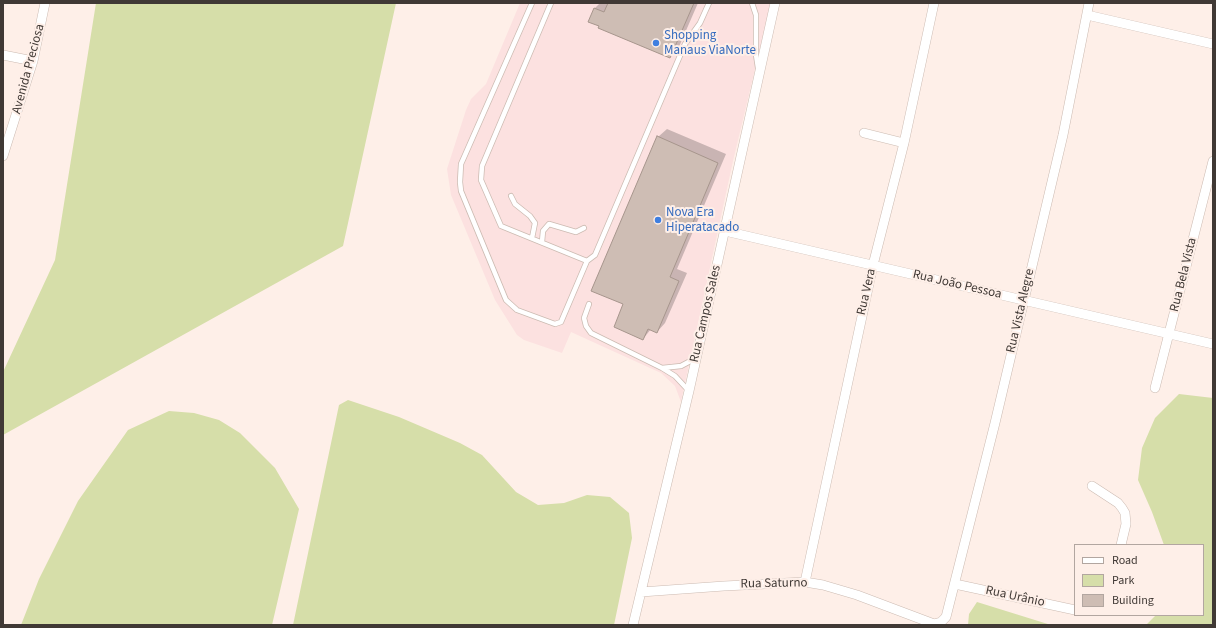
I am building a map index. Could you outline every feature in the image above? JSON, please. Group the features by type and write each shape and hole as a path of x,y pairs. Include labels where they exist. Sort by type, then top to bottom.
{"street":[{"name":"Avenida Preciosa","path":"3,156 33,61 46,3"},
{"name":"Rua Campos Sales","path":"633,625 697,357 775,3"},
{"name":"Rua Vera","path":"805,582 873,265 904,143 934,3"},
{"name":"Rua Vista Alegre","path":"946,617 1063,135 1089,3"},
{"path":"1086,16 1213,44"},
{"path":"3,55 33,61"},
{"path":"864,133 904,143"},
{"name":"Rua Bela Vista","path":"1155,388 1210,181 1213,162"},
{"name":"Rua João Pessoa","path":"725,231 1213,344"},
{"path":"1092,486 1118,503 1125,513 1126,524 1121,544"},
{"name":"Rua Saturno","path":"641,592 805,582 857,594 934,624 941,622 946,617"},
{"name":"Rua Urânio","path":"955,584 1074,610"}],"lane":[{"path":"532,3 464,155 460,173 461,191 503,296 517,310 550,324 561,322 587,261 595,255 685,44 700,23 709,3"},
{"path":"552,3 482,166 480,174 482,185 501,226 587,261"},
{"path":"752,3 756,15 756,55 760,71"},
{"path":"512,196 515,204 530,216 535,223 532,238"},
{"path":"542,242 543,231 549,224 576,232 584,228"},
{"path":"589,304 584,318 586,326 591,333 662,368 675,376 689,391"},
{"path":"662,368 681,366 697,357"}],"shaded area":[{"path":"520,3 771,3 733,161 681,402 675,386 661,373 571,332 562,353 524,340 517,335 495,300 451,195 447,169 466,110 471,99 486,84"}],"green space":[{"path":"96,3 396,3 343,246 3,435 3,372 55,260"},
{"path":"1179,394 1213,398 1213,625 1146,625 1155,616 1204,616 1204,544 1164,544 1138,480 1142,448 1155,418"},
{"path":"348,400 399,417 460,443 482,455 516,492 538,505 564,503 587,495 610,497 629,513 632,538 614,625 293,625 339,405"},
{"path":"169,411 194,413 219,420 240,433 275,468 299,509 272,625 21,625 39,579 78,501 128,430"},
{"path":"977,602 1051,625 968,625 969,614"}],"building":[{"name":"Shopping Manaus ViaNorte","path":"608,3 694,3 670,58 598,28 599,26 588,22 594,8 604,12"},
{"name":"Nova Era Hiperatacado","path":"657,136 718,163 670,277 679,281 657,333 648,329 643,340 614,327 623,304 591,291"}],"place":[{"name":"Shopping Manaus ViaNorte","path":"656,43"},
{"name":"Nova Era Hiperatacado","path":"658,220"}]}
